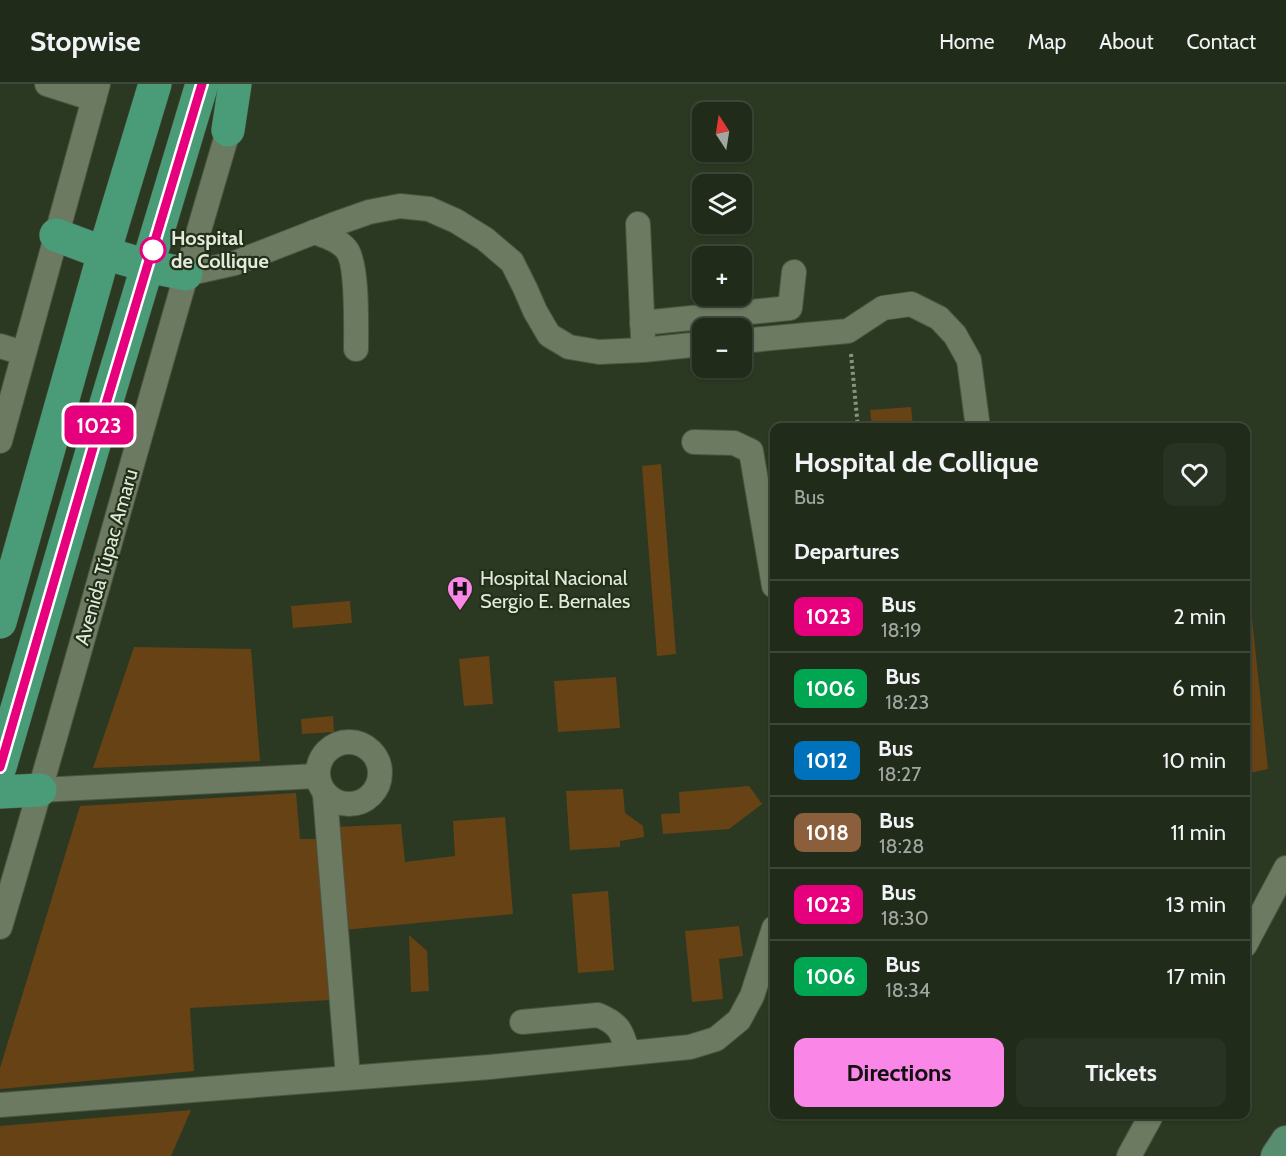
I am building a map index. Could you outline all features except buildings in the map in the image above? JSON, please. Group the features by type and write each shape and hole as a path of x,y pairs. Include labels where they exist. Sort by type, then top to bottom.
{"highway":[{"path":"0,622 104,253 155,84"},
{"path":"0,767 202,84"},
{"path":"228,130 235,84"},
{"path":"56,235 104,253 186,274"},
{"path":"0,792 40,790"}],"main road":[{"path":"1276,1156 1286,1141"}],"street":[{"path":"0,441 96,91 47,84"},
{"name":"Avenida Túpac Amaru","path":"0,927 242,84"},
{"path":"186,274 235,263 369,212 400,206 429,209 456,221 485,239 512,262 549,335 568,347 599,352 692,345"},
{"path":"638,225 643,350"},
{"path":"314,232 332,238 347,249 351,258 354,267 356,349"},
{"path":"642,323 790,308 794,272"},
{"path":"752,340 848,330 883,308 912,304 939,318 955,335 969,360 977,423"},
{"path":"0,346 23,353"},
{"path":"694,442 734,442 751,451 770,563"},
{"path":"40,790 321,785 348,1077"},
{"path":"1250,936 1286,868"},
{"path":"0,1105 490,1066 690,1047 716,1039 739,1020 752,996 770,940"},
{"path":"522,1022 598,1015 616,1025 621,1031 628,1053"},
{"path":"1129,1156 1149,1119"}],"path":[{"path":"848,330 857,423"}],"shaded area":[{"path":"911,407 913,423 872,423 870,410"},
{"path":"661,464 676,654 657,656 642,466"},
{"path":"1250,600 1268,769 1250,773"},
{"path":"350,601 352,623 293,628 291,606"},
{"path":"134,647 251,649 260,761 93,768"},
{"path":"489,656 493,704 464,706 459,659"},
{"path":"616,677 620,728 558,732 554,681"},
{"path":"333,716 334,732 302,734 301,719"},
{"path":"749,786 762,804 729,829 663,834 661,814 680,813 679,792"},
{"path":"623,789 625,813 643,826 644,837 620,841 620,847 570,850 566,791"},
{"path":"296,793 300,839 317,839 331,1000 190,1008 194,1071 0,1089 0,1068 80,806"},
{"path":"505,817 513,914 343,930 334,827 401,824 405,862 455,856 453,821"},
{"path":"608,891 614,970 578,973 572,894"},
{"path":"739,926 743,956 719,959 723,999 692,1002 685,931"},
{"path":"409,935 427,951 429,991 411,992"},
{"path":"191,1110 171,1156 0,1156 0,1126"}],"bus line":[{"name":"1023","path":"0,767 202,84"}],"place":[{"name":"Hospital de Collique","path":"153,250"},
{"name":"Hospital Nacional Sergio E. Bernales","path":"460,612"}]}
